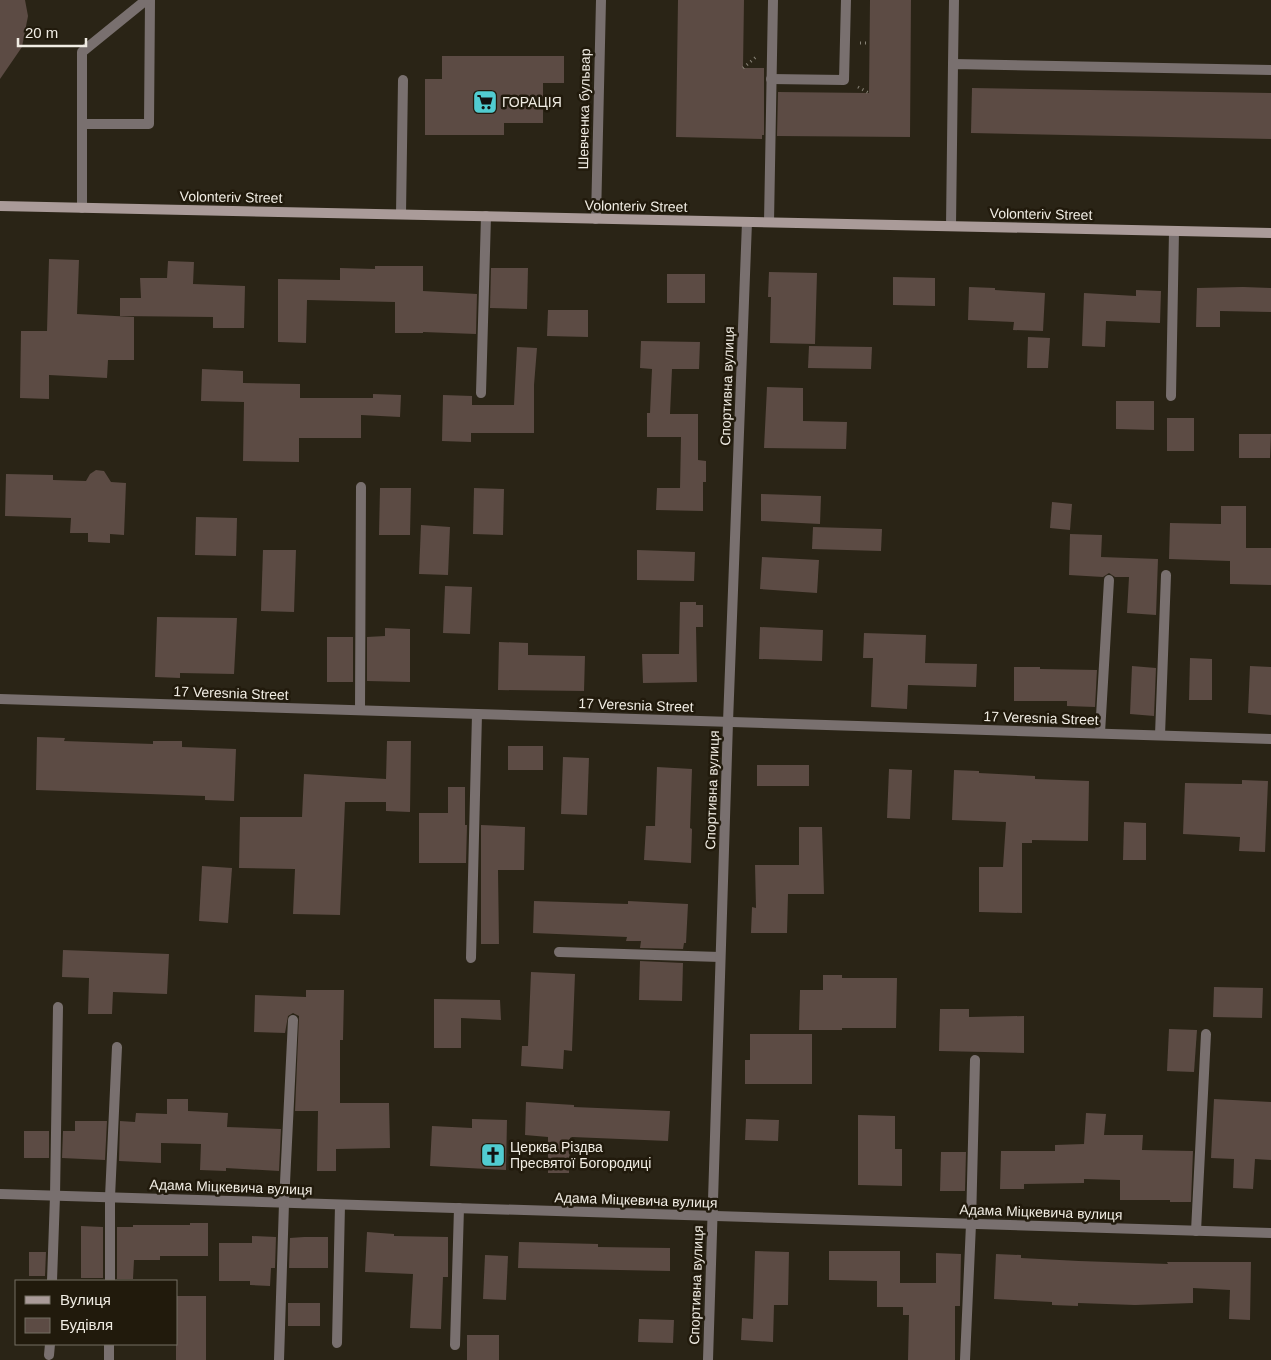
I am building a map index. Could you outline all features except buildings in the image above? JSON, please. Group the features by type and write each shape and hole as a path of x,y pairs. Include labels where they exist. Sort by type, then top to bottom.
{"street":[{"path":"82,208 82,52 146,0"},
{"path":"82,124 149,124 150,0"},
{"name":"Шевченка бульвар","path":"596,219 601,0"},
{"path":"769,222 772,0"},
{"path":"771,78 844,80 846,0"},
{"path":"951,226 954,0"},
{"path":"953,64 1271,70"},
{"path":"401,214 404,80"},
{"name":"Volonteriv Street","path":"0,206 1271,233"},
{"path":"481,393 486,216"},
{"name":"Спортивна вулиця","path":"708,1360 728,722 747,222"},
{"path":"1171,396 1174,231"},
{"path":"360,710 362,487"},
{"path":"1160,735 1166,575"},
{"path":"1100,734 1109,580"},
{"name":"17 Veresnia Street","path":"0,699 1271,739"},
{"path":"471,958 477,714"},
{"path":"559,952 720,957"},
{"path":"52,1280 58,1008"},
{"path":"279,1360 293,1020"},
{"path":"1196,1230 1206,1034"},
{"path":"110,1280 110,1197 117,1047"},
{"path":"965,1360 971,1224 974,1060"},
{"name":"Адама Міцкевича вулиця","path":"0,1194 1271,1233"},
{"path":"337,1343 340,1204"},
{"path":"455,1345 460,1208"},
{"path":"49,1356 50,1345"},
{"path":"109,1345 109,1360"}],"place":[{"name":"ГОРАЦІЯ","path":"485,102"},
{"name":"Церква Різдва Пресвятої Богородиці","path":"493,1155"}]}
